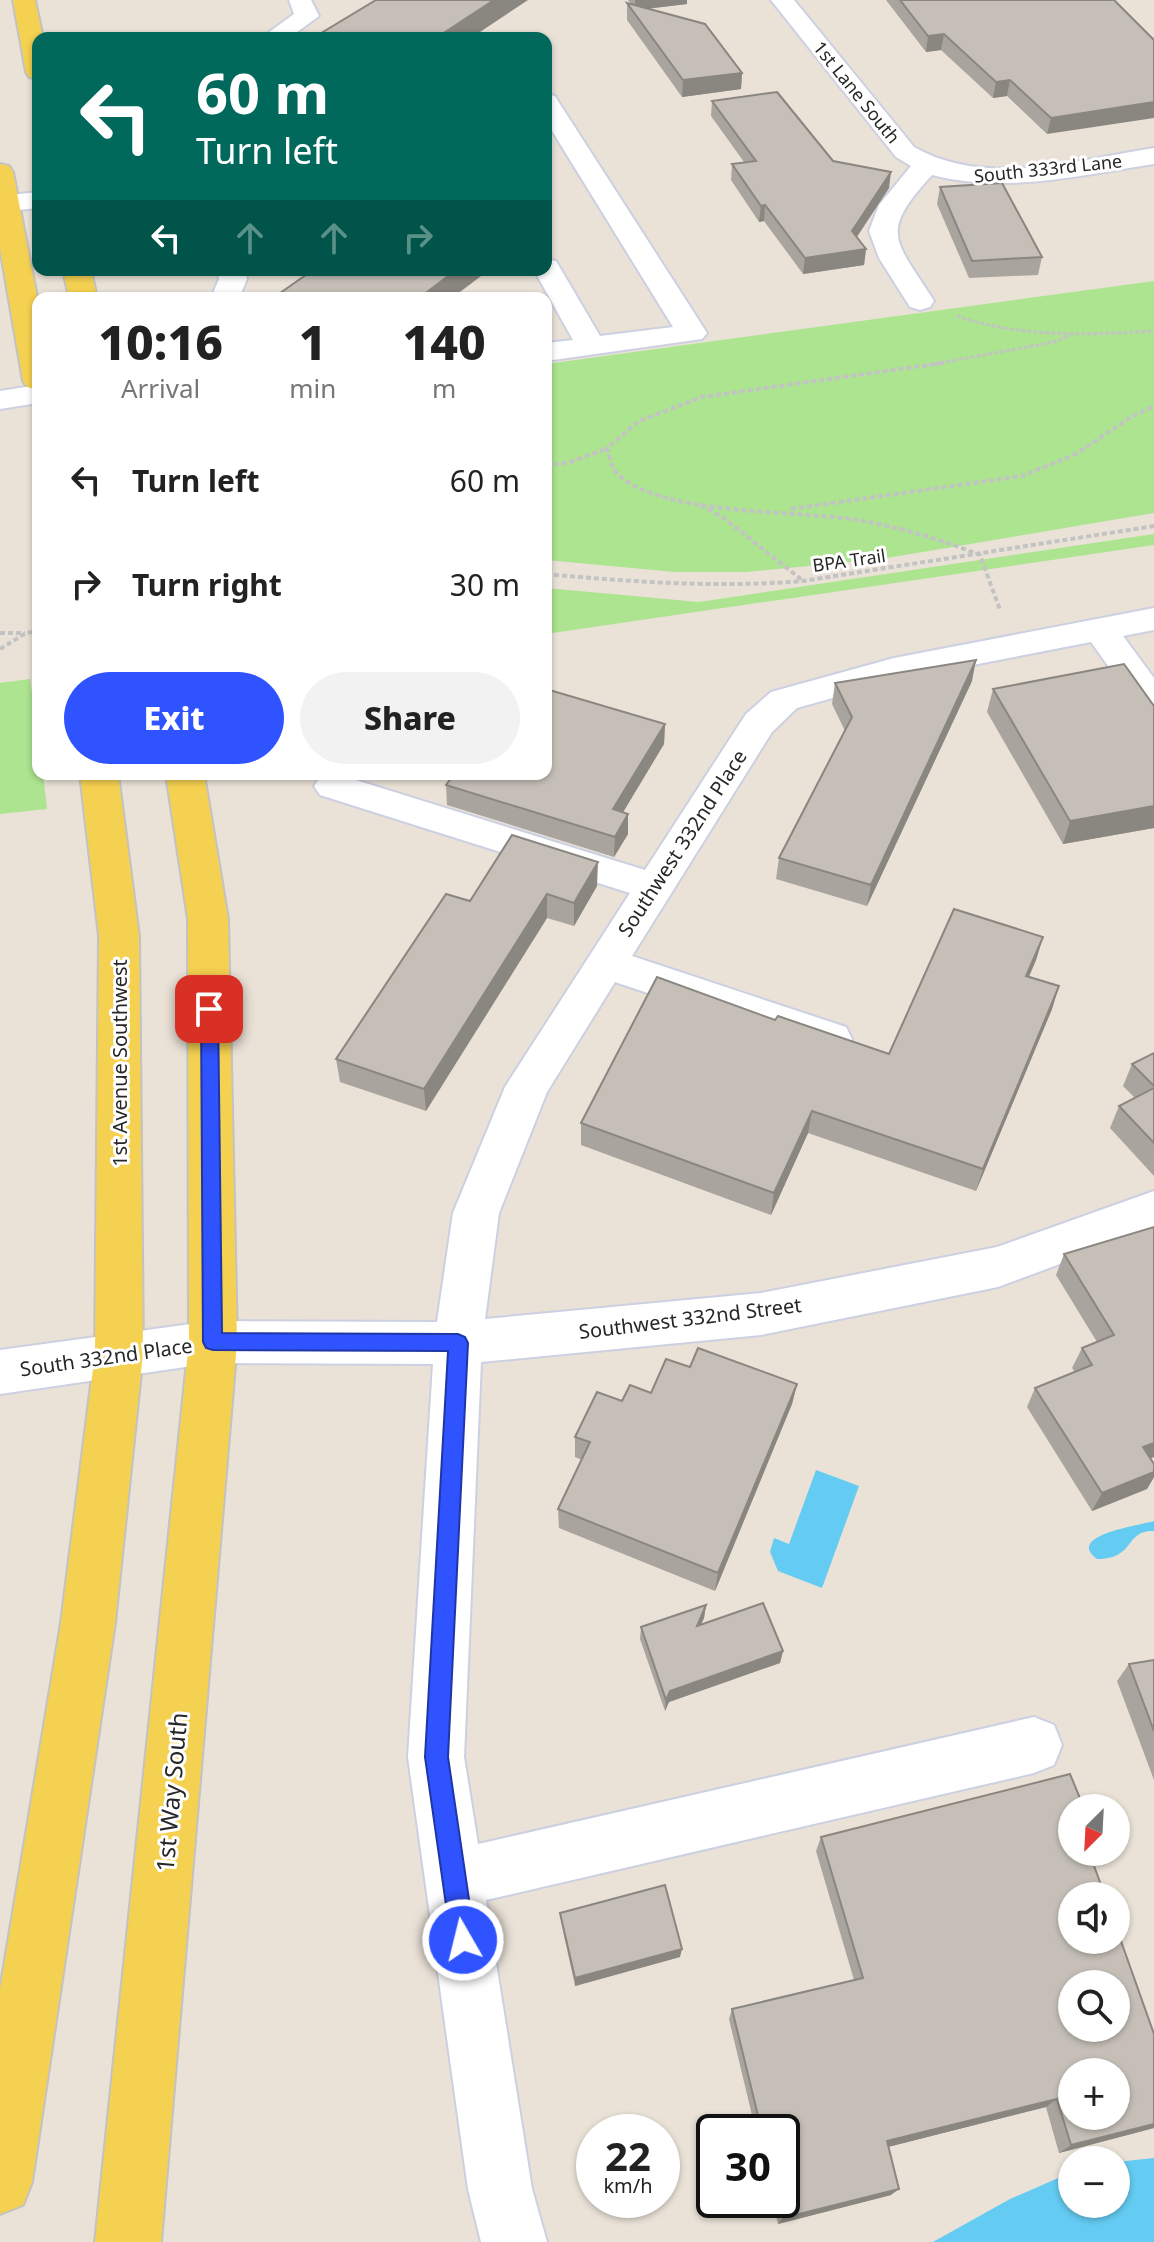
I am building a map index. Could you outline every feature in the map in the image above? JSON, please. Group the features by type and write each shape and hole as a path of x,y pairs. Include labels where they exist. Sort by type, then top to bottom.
{"main road":[{"path":"24,0 32,41"},
{"path":"0,172 2,204 32,352"},
{"name":"1st Avenue Southwest","path":"100,780 119,936 119,1353"},
{"path":"186,780 208,919 213,1342"},
{"name":"1st Way South","path":"128,2242 213,1342"},
{"path":"0,2182 88,1623 119,1353"}],"street":[{"path":"282,32 307,16 300,0"},
{"name":"1st Lane South","path":"782,0 905,152 934,169"},
{"path":"552,351 692,333 558,139"},
{"name":"South 333rd Lane","path":"934,169 968,176 1013,175 1154,156"},
{"path":"920,301 883,242 881,228 890,204 934,169"},
{"path":"2,204 32,201"},
{"path":"551,276 591,346"},
{"path":"0,400 32,395"},
{"name":"Southwest 332nd Place","path":"514,2242 500,2189 436,1757 458,1343 476,1213 527,1087 759,723 784,700 894,669 1154,619"},
{"path":"1100,629 1154,704"},
{"path":"333,786 655,887"},
{"path":"606,963 863,1049"},
{"name":"Southwest 332nd Street","path":"213,1342 458,1343 761,1314 998,1267 1154,1210"},
{"name":"South 332nd Place","path":"0,1372 213,1342"},
{"path":"454,1878 1034,1745"}],"path":[{"path":"920,301 975,324 1069,336 1154,331"},
{"path":"552,464 567,463 607,448 639,421 702,397 957,361 1054,342 1069,336"},
{"path":"782,511 1022,476 1076,454 1131,417 1154,406"},
{"path":"607,448 606,461 614,473 659,496 697,503 837,516 941,538 980,555 1014,646"},
{"path":"697,503 725,519 803,581"},
{"name":"BPA Trail","path":"552,574 704,587 803,581 1154,526"},
{"path":"0,633 32,632"},
{"path":"0,649 26,633"}],"green space":[{"path":"1154,281 1154,513 881,559 746,572 675,572 552,561 552,363"},
{"path":"1154,534 1154,545 552,633 552,589 699,602"},
{"path":"30,679 32,780 44,780 47,809 0,814 0,683"}],"water":[{"path":"816,1470 859,1486 822,1588 778,1571 770,1552 774,1538 789,1544"},
{"path":"1154,1521 1154,1531 1138,1535 1118,1554 1097,1559 1089,1551 1090,1544 1097,1537"},
{"path":"1154,2158 1154,2242 933,2242 1010,2199 1058,2178 1058,2218 1130,2218 1130,2161"}],"building":[{"path":"376,0 494,0 445,32 323,32"},
{"path":"900,0 1114,0 1154,40 1154,102 1051,118 1010,80 996,82 944,34 928,36"},
{"path":"627,3 705,24 742,73 683,80"},
{"path":"777,92 833,161 891,172 852,231 866,249 805,258 765,205 761,206 732,164 756,161 712,101"},
{"path":"1002,183 1042,257 972,261 940,187"},
{"path":"304,276 448,276 427,292 282,292"},
{"path":"976,660 871,885 779,858 852,717 835,683"},
{"path":"1124,664 1154,706 1154,806 1070,821 993,689"},
{"path":"552,691 665,724 613,809 628,814 615,837 446,785 450,780 552,780"},
{"path":"512,835 598,862 574,903 547,894 424,1089 336,1059 446,894 470,901"},
{"path":"954,909 1043,937 1026,976 1059,986 983,1169 812,1111 774,1193 581,1123 657,977 775,1020 778,1016 889,1054"},
{"path":"1154,1053 1154,1086 1132,1064"},
{"path":"1154,1088 1154,1143 1119,1106"},
{"path":"1154,1227 1154,1443 1143,1447 1154,1464 1154,1472 1102,1493 1035,1388 1092,1365 1082,1348 1114,1335 1064,1254"},
{"path":"698,1348 797,1384 718,1573 558,1509 590,1442 575,1437 597,1392 622,1401 630,1385 651,1393 666,1359 690,1367"},
{"path":"763,1603 783,1651 670,1691 666,1700 641,1627 706,1605 697,1626"},
{"path":"1154,1660 1154,1731 1129,1664"},
{"path":"1070,1774 1078,1794 1058,1794 1058,1866 1094,1866 1100,1882 1058,1882 1058,1954 1126,1954 1154,2034 1154,2124 1071,2145 1066,2130 1130,2130 1130,2058 1058,2058 1058,2102 1057,2099 887,2141 899,2189 800,2214 800,2114 758,2114 732,2009 863,1978 821,1837"},
{"path":"665,1885 682,1949 575,1978 560,1913"}],"route":[{"path":"209,1009 213,1342 458,1343 436,1757 463,1940"}]}
